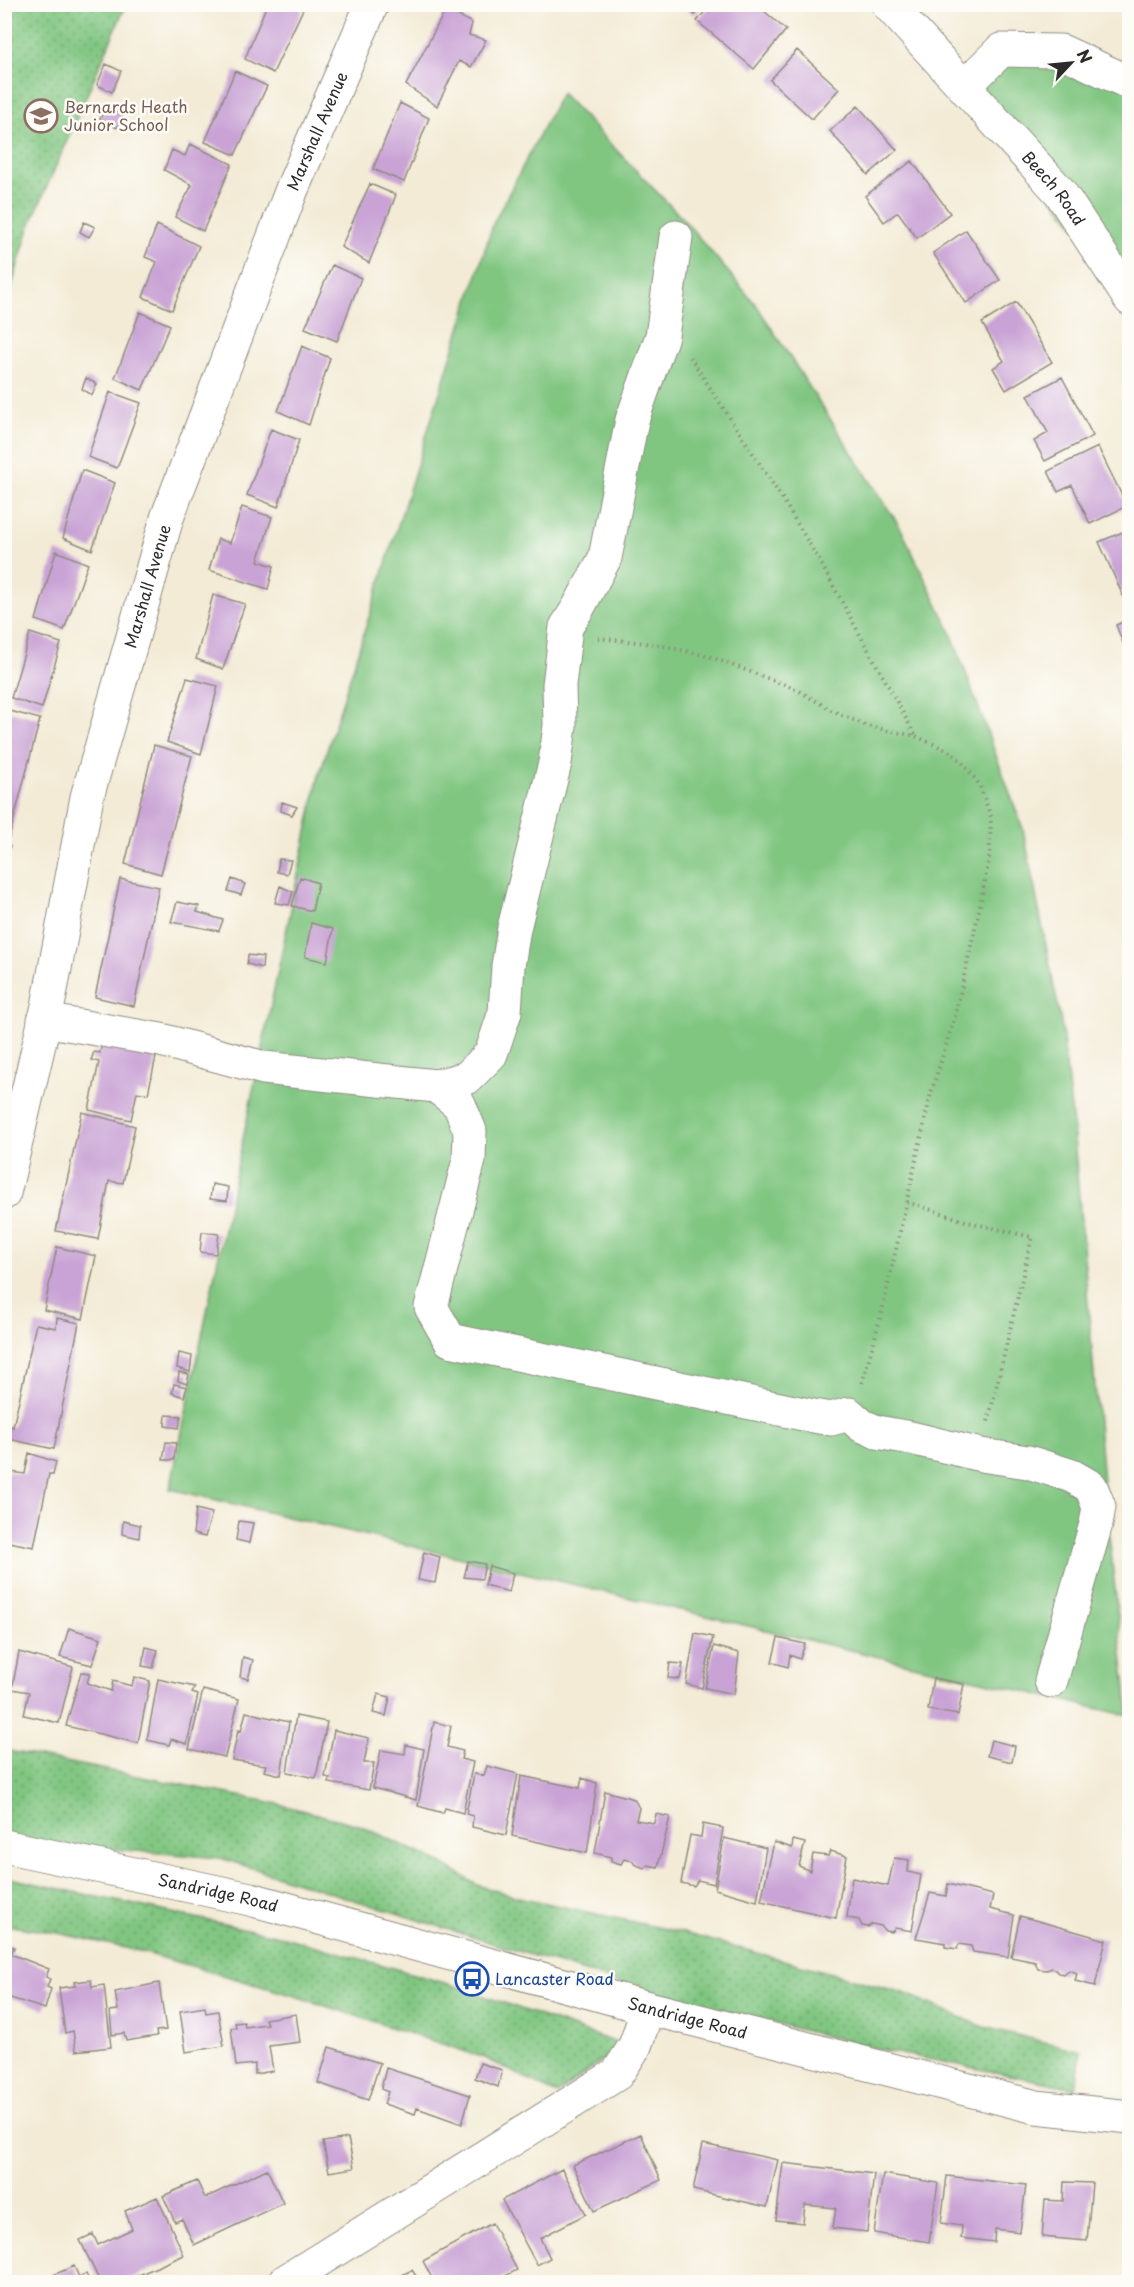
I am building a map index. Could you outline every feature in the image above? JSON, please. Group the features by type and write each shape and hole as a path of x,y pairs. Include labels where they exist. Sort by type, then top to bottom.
{"street":[{"name":"Marshall Avenue","path":"4,1193 44,1020 87,797 167,518 292,189 372,4"},
{"name":"Beech Road","path":"888,4 1060,192 1129,298"},
{"path":"965,86 1001,50 1061,51 1130,83"},
{"path":"44,1020 161,1040 264,1068 436,1086 467,1078 491,1054 505,1012 508,966 514,928 555,763 560,726 559,685 566,627 605,558 632,420 649,375 662,329 676,237"},
{"path":"436,1086 459,1104 470,1131 469,1160 431,1307 450,1340 813,1416 831,1419 849,1414 861,1425 877,1432 981,1455 1028,1462 1072,1476 1090,1487 1099,1507 1089,1554 1051,1681"},
{"name":"Sandridge Road","path":"4,1846 250,1899 648,2008 1036,2107 1130,2117"},
{"path":"284,2283 617,2074 635,2046 648,2008"}],"path":[{"path":"662,329 680,343 703,375 742,440 782,498 819,560 915,736"},
{"path":"564,636 581,635 654,644 708,656 796,689 831,710 867,726 915,736 947,750 961,761 978,784 991,817 989,860 955,1016 932,1093 881,1316 861,1387 849,1414"},
{"path":"906,1202 968,1222 1032,1237 981,1455"}],"green space":[{"name":"Bernards Heath Junior School","path":"5,4 126,5 29,228 5,308"},
{"path":"1001,50 1129,83 1130,297 965,86"},
{"path":"561,93 685,221 757,306 900,527 950,630 1023,829 1061,1022 1073,1126 1103,1481 1129,1716 170,1489 318,779 493,224"},
{"path":"4,1750 270,1802 359,1825 439,1862 477,1885 514,1896 684,1933 904,1993 984,2027 1081,2051 1076,2088 887,2051 652,1993 220,1858 54,1844 5,1837"},
{"path":"5,1877 284,1937 459,1987 622,2045 557,2094 485,2058 295,1996 139,1951 58,1933 5,1925"}],"building":[{"path":"267,4 298,4 304,7 273,73 245,59"},
{"path":"679,4 702,4 695,15"},
{"path":"711,4 756,4 786,30 754,69 697,21"},
{"path":"446,9 472,23 469,35 486,40 471,67 459,61 437,106 406,85"},
{"path":"797,50 839,89 812,119 770,80"},
{"path":"106,64 121,71 112,92 97,85"},
{"path":"235,71 267,86 235,155 205,142"},
{"path":"400,103 429,118 404,182 373,169"},
{"path":"858,106 897,150 868,175 830,131"},
{"path":"106,107 123,115 117,128 100,119"},
{"path":"190,144 232,164 203,231 175,217 192,185 164,170 172,150 185,156"},
{"path":"912,161 950,213 917,238 898,212 884,222 865,196"},
{"path":"370,184 396,195 369,263 341,247"},
{"path":"84,222 95,227 89,237 80,232"},
{"path":"157,225 199,246 172,310 143,297 157,262 145,257"},
{"path":"966,230 1000,280 966,303 933,253"},
{"path":"332,265 361,278 337,341 305,328"},
{"path":"1016,302 1052,362 1006,390 993,368 1004,361 982,323"},
{"path":"140,312 170,325 142,390 115,378"},
{"path":"302,346 330,358 309,425 278,411"},
{"path":"1062,377 1093,436 1045,461 1034,441 1048,433 1028,395"},
{"path":"86,378 97,384 92,395 82,389"},
{"path":"110,392 141,403 117,468 88,457"},
{"path":"271,429 299,440 278,507 247,495"},
{"path":"1098,447 1127,506 1090,524 1072,485 1058,492 1048,471"},
{"path":"82,470 115,483 92,550 63,538"},
{"path":"242,507 272,517 258,561 274,566 268,589 209,570 218,539 230,543"},
{"path":"1130,529 1130,596 1124,598 1099,542"},
{"path":"56,551 88,564 64,630 36,620"},
{"path":"213,595 245,604 223,669 196,659"},
{"path":"1130,619 1130,659 1129,659 1116,625"},
{"path":"30,633 61,643 42,708 11,698"},
{"path":"187,678 218,686 201,754 167,742"},
{"path":"6,710 40,719 9,838 4,836"},
{"path":"154,745 192,756 161,874 125,864"},
{"path":"282,802 297,807 292,815 281,811"},
{"path":"4,845 10,846 5,865 4,865"},
{"path":"279,859 291,860 287,874 277,872"},
{"path":"300,877 318,883 312,911 292,906"},
{"path":"120,879 159,887 134,1006 95,997"},
{"path":"232,879 245,884 241,895 228,891"},
{"path":"280,886 293,892 289,905 275,903"},
{"path":"177,902 199,906 197,912 223,920 219,931 171,922"},
{"path":"311,923 333,929 327,962 305,957"},
{"path":"248,955 263,957 262,968 247,964"},
{"path":"102,1042 157,1052 148,1094 137,1092 131,1120 89,1110 99,1062 91,1060 94,1052 100,1053"},
{"path":"82,1112 135,1126 123,1183 109,1181 98,1239 56,1231"},
{"path":"212,1184 228,1187 227,1201 210,1199"},
{"path":"202,1232 219,1234 216,1254 200,1252"},
{"path":"57,1247 96,1256 83,1319 44,1310"},
{"path":"57,1318 79,1323 54,1449 4,1438 6,1425 13,1427 36,1324 56,1328"},
{"path":"179,1353 192,1356 190,1372 177,1368"},
{"path":"179,1372 189,1374 187,1384 178,1381"},
{"path":"174,1384 187,1387 184,1397 172,1393"},
{"path":"166,1415 181,1416 179,1428 165,1426"},
{"path":"166,1442 176,1443 174,1460 163,1460"},
{"path":"29,1453 56,1462 53,1475 49,1474 34,1547 4,1541 4,1471 25,1474"},
{"path":"196,1509 212,1513 205,1537 193,1534"},
{"path":"123,1521 140,1525 139,1538 122,1534"},
{"path":"239,1521 253,1523 249,1543 236,1540"},
{"path":"424,1552 440,1557 435,1583 418,1580"},
{"path":"468,1561 485,1564 482,1579 464,1577"},
{"path":"489,1566 513,1573 509,1592 485,1585"},
{"path":"69,1628 101,1638 92,1665 60,1657"},
{"path":"695,1633 713,1637 702,1688 686,1684"},
{"path":"778,1638 805,1644 800,1659 790,1655 788,1667 772,1662"},
{"path":"714,1646 739,1653 734,1694 705,1688"},
{"path":"146,1647 158,1650 153,1668 142,1666"},
{"path":"19,1652 73,1667 59,1723 24,1715 29,1692 12,1689"},
{"path":"243,1657 253,1660 248,1679 240,1677"},
{"path":"670,1663 683,1664 680,1679 668,1678"},
{"path":"81,1672 90,1673 87,1683 111,1691 113,1681 132,1686 134,1677 150,1681 138,1743 66,1726"},
{"path":"933,1678 964,1684 958,1715 928,1710"},
{"path":"158,1679 195,1687 192,1693 198,1695 187,1744 171,1739 169,1745 147,1740"},
{"path":"203,1690 239,1699 225,1757 189,1749"},
{"path":"378,1694 390,1697 386,1716 373,1713"},
{"path":"246,1712 289,1722 281,1775 264,1771 266,1765 232,1760 238,1730 241,1731"},
{"path":"296,1716 327,1722 316,1778 287,1772"},
{"path":"434,1722 451,1726 447,1747 463,1751 461,1759 473,1762 463,1813 445,1808 443,1813 418,1806"},
{"path":"334,1730 369,1738 364,1763 374,1763 369,1790 329,1783 330,1778 325,1777"},
{"path":"991,1740 1015,1746 1012,1762 987,1756"},
{"path":"406,1745 424,1749 416,1800 373,1788 381,1750 405,1754"},
{"path":"487,1766 518,1774 506,1835 472,1827 473,1816 466,1814 474,1774 484,1776"},
{"path":"521,1776 580,1788 582,1778 597,1783 587,1853 512,1836"},
{"path":"605,1791 634,1799 639,1808 636,1820 654,1823 656,1814 670,1817 658,1867 648,1865 644,1868 634,1864 633,1861 624,1859 621,1864 611,1861 611,1857 595,1853"},
{"path":"703,1824 723,1828 714,1884 698,1880 694,1886 681,1883 690,1835 701,1837"},
{"path":"724,1838 766,1848 757,1901 715,1889"},
{"path":"793,1840 805,1843 799,1866 810,1871 813,1854 828,1856 830,1851 847,1856 836,1918 761,1901 774,1842 792,1848"},
{"path":"894,1858 909,1860 908,1872 921,1875 912,1931 895,1928 892,1932 885,1931 881,1926 872,1924 868,1927 862,1926 859,1920 847,1918 852,1878 888,1886"},
{"path":"948,1884 993,1895 990,1909 1014,1915 1008,1957 973,1952 971,1946 959,1944 957,1949 945,1947 945,1943 916,1938 930,1893 946,1896"},
{"path":"1020,1916 1106,1940 1095,1986 1075,1981 1077,1973 1069,1970 1064,1974 1052,1968 1038,1969 1035,1962 1011,1957"},
{"path":"4,1944 14,1947 11,1954 49,1969 46,1977 50,1979 47,1987 51,1989 45,2009 4,1996"},
{"path":"91,1980 92,1987 104,1985 111,2047 76,2051 73,2031 65,2033 59,1988 75,1986 74,1982"},
{"path":"159,1983 166,2030 156,2031 157,2036 126,2041 124,2033 112,2035 110,2011 118,2010 115,1992"},
{"path":"205,2007 206,2013 218,2011 224,2046 186,2052 180,2011"},
{"path":"296,2014 300,2042 269,2046 273,2071 255,2074 255,2064 236,2066 231,2028 236,2028 235,2023 244,2022 245,2027 267,2024 265,2019"},
{"path":"329,2047 380,2063 368,2100 318,2083"},
{"path":"480,2063 502,2070 498,2087 475,2078"},
{"path":"386,2068 470,2095 462,2124 417,2108 415,2114 384,2104 388,2092 381,2089"},
{"path":"641,2134 661,2180 594,2211 573,2165"},
{"path":"348,2138 354,2168 329,2172 323,2142"},
{"path":"703,2144 778,2160 767,2207 693,2190"},
{"path":"783,2163 874,2174 867,2232 833,2228 836,2208 805,2205 803,2223 776,2220"},
{"path":"267,2169 283,2203 194,2245 182,2219 175,2222 163,2196 197,2181 205,2198"},
{"path":"562,2169 586,2214 540,2238 550,2258 537,2265 502,2200"},
{"path":"883,2174 938,2183 929,2242 874,2233"},
{"path":"947,2176 1026,2185 1020,2232 995,2229 994,2242 961,2238 962,2226 941,2223"},
{"path":"1064,2182 1092,2183 1087,2241 1042,2237 1045,2200 1063,2201"},
{"path":"157,2197 184,2255 123,2282 100,2282 80,2240 93,2234 98,2245 132,2229 125,2211"},
{"path":"492,2223 517,2270 494,2282 434,2282 423,2261"},
{"path":"74,2266 79,2277 86,2274 90,2282 37,2282"},
{"path":"412,2270 420,2282 388,2282"}],"place":[{"name":"Bernards Heath Junior School","path":"41,116"},
{"name":"Lancaster Road","path":"472,1979"}]}
